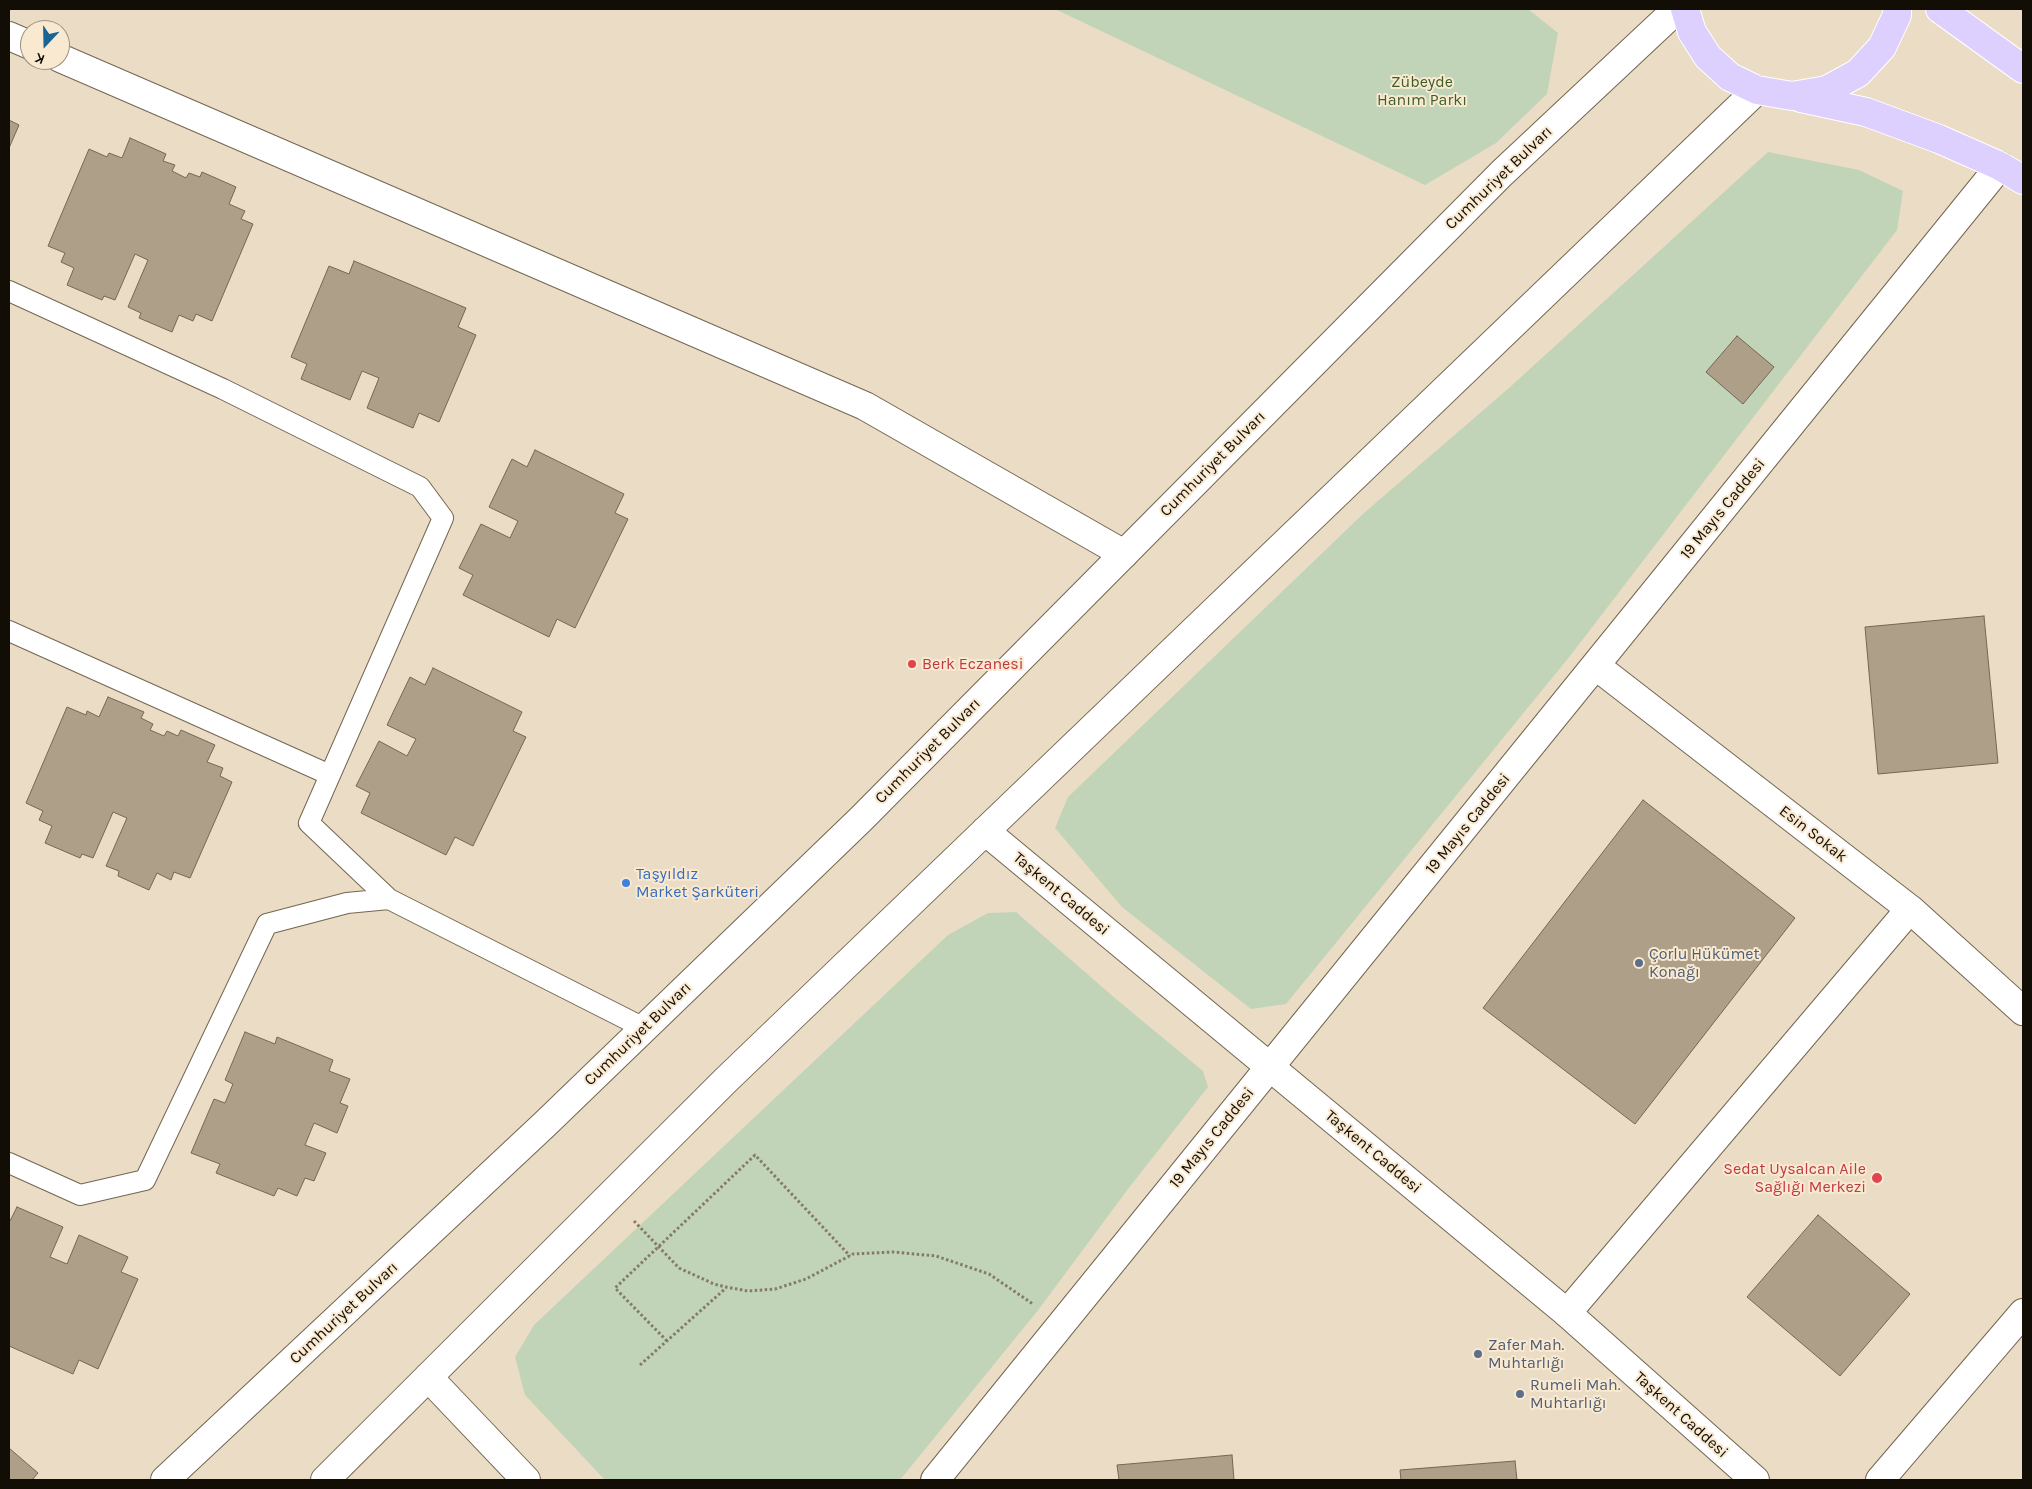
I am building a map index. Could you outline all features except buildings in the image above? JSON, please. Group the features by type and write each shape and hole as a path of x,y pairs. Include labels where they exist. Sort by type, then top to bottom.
{"main road":[{"path":"1685,9 1692,32 1708,57 1730,77 1757,90 1866,112 1939,139 2000,166 2023,180"},
{"path":"1792,96 1827,90 1858,73 1882,48 1897,16 1897,9"},
{"path":"1940,9 2023,69"}],"street":[{"name":"Cumhuriyet Bulvarı","path":"165,1480 530,1138 861,819 1502,173 1677,9"},
{"path":"70,62 865,406 1124,554"},
{"path":"325,1480 733,1073 1757,90"},
{"name":"19 Mayıs Caddesi","path":"935,1480 2000,166"},
{"name":"Esin Sokak","path":"1596,666 1910,909 2023,1011"},
{"name":"Taşkent Caddesi","path":"985,831 1567,1313 1754,1480"},
{"path":"1567,1313 1910,909"},
{"path":"1880,1480 2023,1313"},
{"path":"428,1377 526,1480"}],"lane":[{"path":"9,291 223,388 420,487 443,518 309,823 389,899 644,1028"},
{"path":"9,631 330,776"},
{"path":"9,1163 80,1195 146,1180 267,924 347,902 389,899"}],"path":[{"path":"667,1341 615,1288 755,1155 850,1256"},
{"path":"632,1219 679,1268 714,1284 726,1287 748,1291 775,1289 806,1279 853,1254 893,1252 936,1256 989,1274 1016,1290 1039,1309"},
{"path":"640,1365 726,1287"}],"green space":[{"name":"Zübeyde Hanım Parkı","path":"1055,9 1528,9 1558,33 1547,94 1496,143 1425,185"},
{"path":"1768,152 1859,170 1903,191 1897,230 1570,656 1286,1004 1251,1009 1122,907 1055,828 1068,797 1364,513 1509,388"},
{"path":"1016,912 1116,999 1203,1071 1208,1087 1128,1189 1039,1309 900,1480 605,1480 525,1395 515,1357 534,1325 948,935 988,913"}],"place":[{"name":"Berk Eczanesi","path":"912,664"},
{"name":"Taşyıldız Market Şarküteri","path":"626,883"},
{"name":"Çorlu Hükümet Konağı","path":"1639,963"},
{"name":"Sedat Uysalcan Aile Sağlığı Merkezi","path":"1877,1178"},
{"name":"Zafer Mah. Muhtarlığı","path":"1478,1354"},
{"name":"Rumeli Mah. Muhtarlığı","path":"1520,1394"}]}
